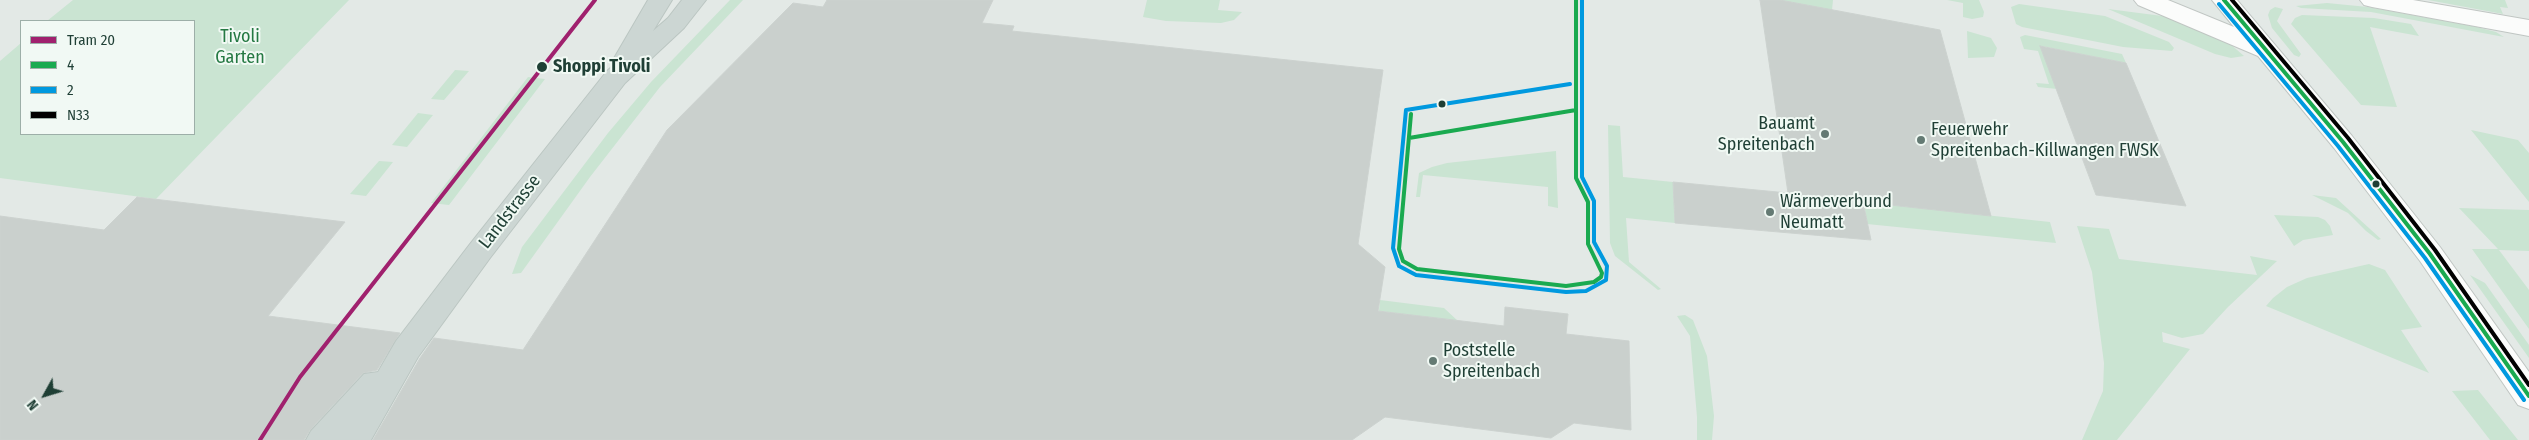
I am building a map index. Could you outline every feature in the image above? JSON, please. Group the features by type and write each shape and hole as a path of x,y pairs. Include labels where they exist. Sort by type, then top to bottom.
{"main road":[{"name":"Landstrasse","path":"322,440 407,349 616,77 648,16 660,0"},
{"name":"Landstrasse","path":"616,77 676,23 694,0"},
{"name":"Landstrasse","path":"355,440 407,349"}],"street":[{"path":"2146,0 2198,20 2272,55"},
{"path":"2224,0 2343,142 2430,254 2529,396"},
{"path":"2372,0 2529,28"}],"green space":[{"name":"Tivoli Garten","path":"73,0 349,0 156,199 0,178 0,61 20,44 20,135 195,135 195,20 48,20"},
{"path":"730,0 743,0 660,87 590,177 521,273 512,274 522,247 608,133 651,82"},
{"path":"1147,0 1220,0 1218,10 1242,12 1234,20 1221,23 1166,21 1143,17"},
{"path":"1780,0 1833,0 1832,10"},
{"path":"1947,0 1979,0 1984,12 1983,17 1972,19 1963,17 1963,3"},
{"path":"2428,0 2505,0 2508,8 2500,7 2503,14"},
{"path":"2327,3 2368,7 2477,27 2496,32 2504,37 2371,12 2301,8 2296,6"},
{"path":"2019,4 2105,16 2169,42 2174,48 2172,51 2123,47 2022,27 2016,24 2011,7"},
{"path":"2275,7 2283,9 2277,21 2301,54 2299,57 2294,55 2272,28 2268,15 2270,10"},
{"path":"2108,9 2170,17 2229,43 2244,56 2231,58 2215,54"},
{"path":"2302,15 2374,18 2411,24 2419,36 2370,27 2397,107 2361,105 2291,24 2295,18"},
{"path":"1967,31 1991,38 1997,48 1994,57 1968,58"},
{"path":"2025,35 2122,54 2126,63 2041,46 2057,89 2038,87 2036,83 2049,84 2038,51 2024,49 2020,37"},
{"path":"455,70 469,71 444,100 431,99"},
{"path":"528,77 545,79 449,205 431,203"},
{"path":"418,113 433,115 407,147 392,145"},
{"path":"1608,125 1620,126 1623,177 1673,182 1675,223 1626,218 1629,262 1661,289 1658,290 1615,256 1610,243"},
{"path":"2471,130 2518,140 2529,153 2529,202"},
{"path":"1556,151 1558,208 1548,206 1548,187 1423,175 1420,197 1416,197 1419,173 1432,167 1447,163"},
{"path":"379,161 393,162 366,196 350,194"},
{"path":"2312,195 2336,198 2381,239 2378,240 2366,231 2348,213"},
{"path":"1864,202 2050,222 2056,243 1867,224"},
{"path":"2459,208 2529,210 2529,251 2499,250 2529,290 2529,329 2472,249 2498,249"},
{"path":"2274,215 2318,217 2325,220 2330,226 2333,235 2303,240 2294,246"},
{"path":"2077,226 2109,229 2119,259 2257,275 2250,256 2277,261 2228,307 2203,334 2182,338 2162,332 2163,342 2190,349 2117,440 2082,440 2103,391 2104,363 2092,272"},
{"path":"2369,264 2385,270 2422,327 2401,330 2429,373 2266,306 2287,287 2307,278"},
{"path":"2470,275 2485,283 2529,345 2529,358"},
{"path":"1380,300 1444,308 1458,321 1379,311"},
{"path":"1685,315 1693,320 1707,356 1714,416 1712,440 1697,440 1697,417 1690,336 1677,316"},
{"path":"2478,390 2518,440 2490,440 2452,391"}],"building":[{"path":"827,0 993,0 982,23 1014,26 1012,31 1383,70 1358,244 1385,267 1378,311 1504,326 1505,307 1568,314 1566,334 1629,341 1631,430 1574,423 1551,438 1385,417 1352,440 373,440 420,358 434,338 523,350 667,130 793,3 823,7"},
{"path":"1760,0 1780,0 1940,30 1991,216 1863,202 1871,240 1675,223 1673,182 1788,193"},
{"path":"2040,46 2126,63 2186,206 2096,195"},
{"path":"137,197 345,222 268,316 400,333 377,370 363,373 310,430 304,440 0,440 0,216 104,230"}],"tram line":[{"name":"20","path":"260,440 300,377 595,0"}],"transit line":[{"name":"4","path":"1411,114 1399,249 1403,261 1417,269 1566,286 1594,282 1601,277 1602,273 1588,244 1588,202 1576,178 1576,0"},
{"name":"2","path":"1570,84 1406,110 1393,248 1399,266 1416,275 1566,292 1586,291 1606,280 1607,266 1594,242 1594,201 1582,177 1582,0"},
{"name":"4","path":"2224,0 2343,142 2430,254 2529,396"},
{"name":"N33","path":"2232,0 2348,138 2435,250 2529,385"},
{"name":"2","path":"2219,4 2338,146 2425,258 2524,400"},
{"name":"4","path":"1409,138 1576,110"}],"place":[{"name":"Shoppi Tivoli","path":"542,67"},
{"name":"Bauamt Spreitenbach","path":"1825,134"},
{"name":"Feuerwehr Spreitenbach-Killwangen FWSK","path":"1921,140"},
{"name":"Wärmeverbund Neumatt","path":"1770,212"},
{"name":"Poststelle Spreitenbach","path":"1433,361"}]}
